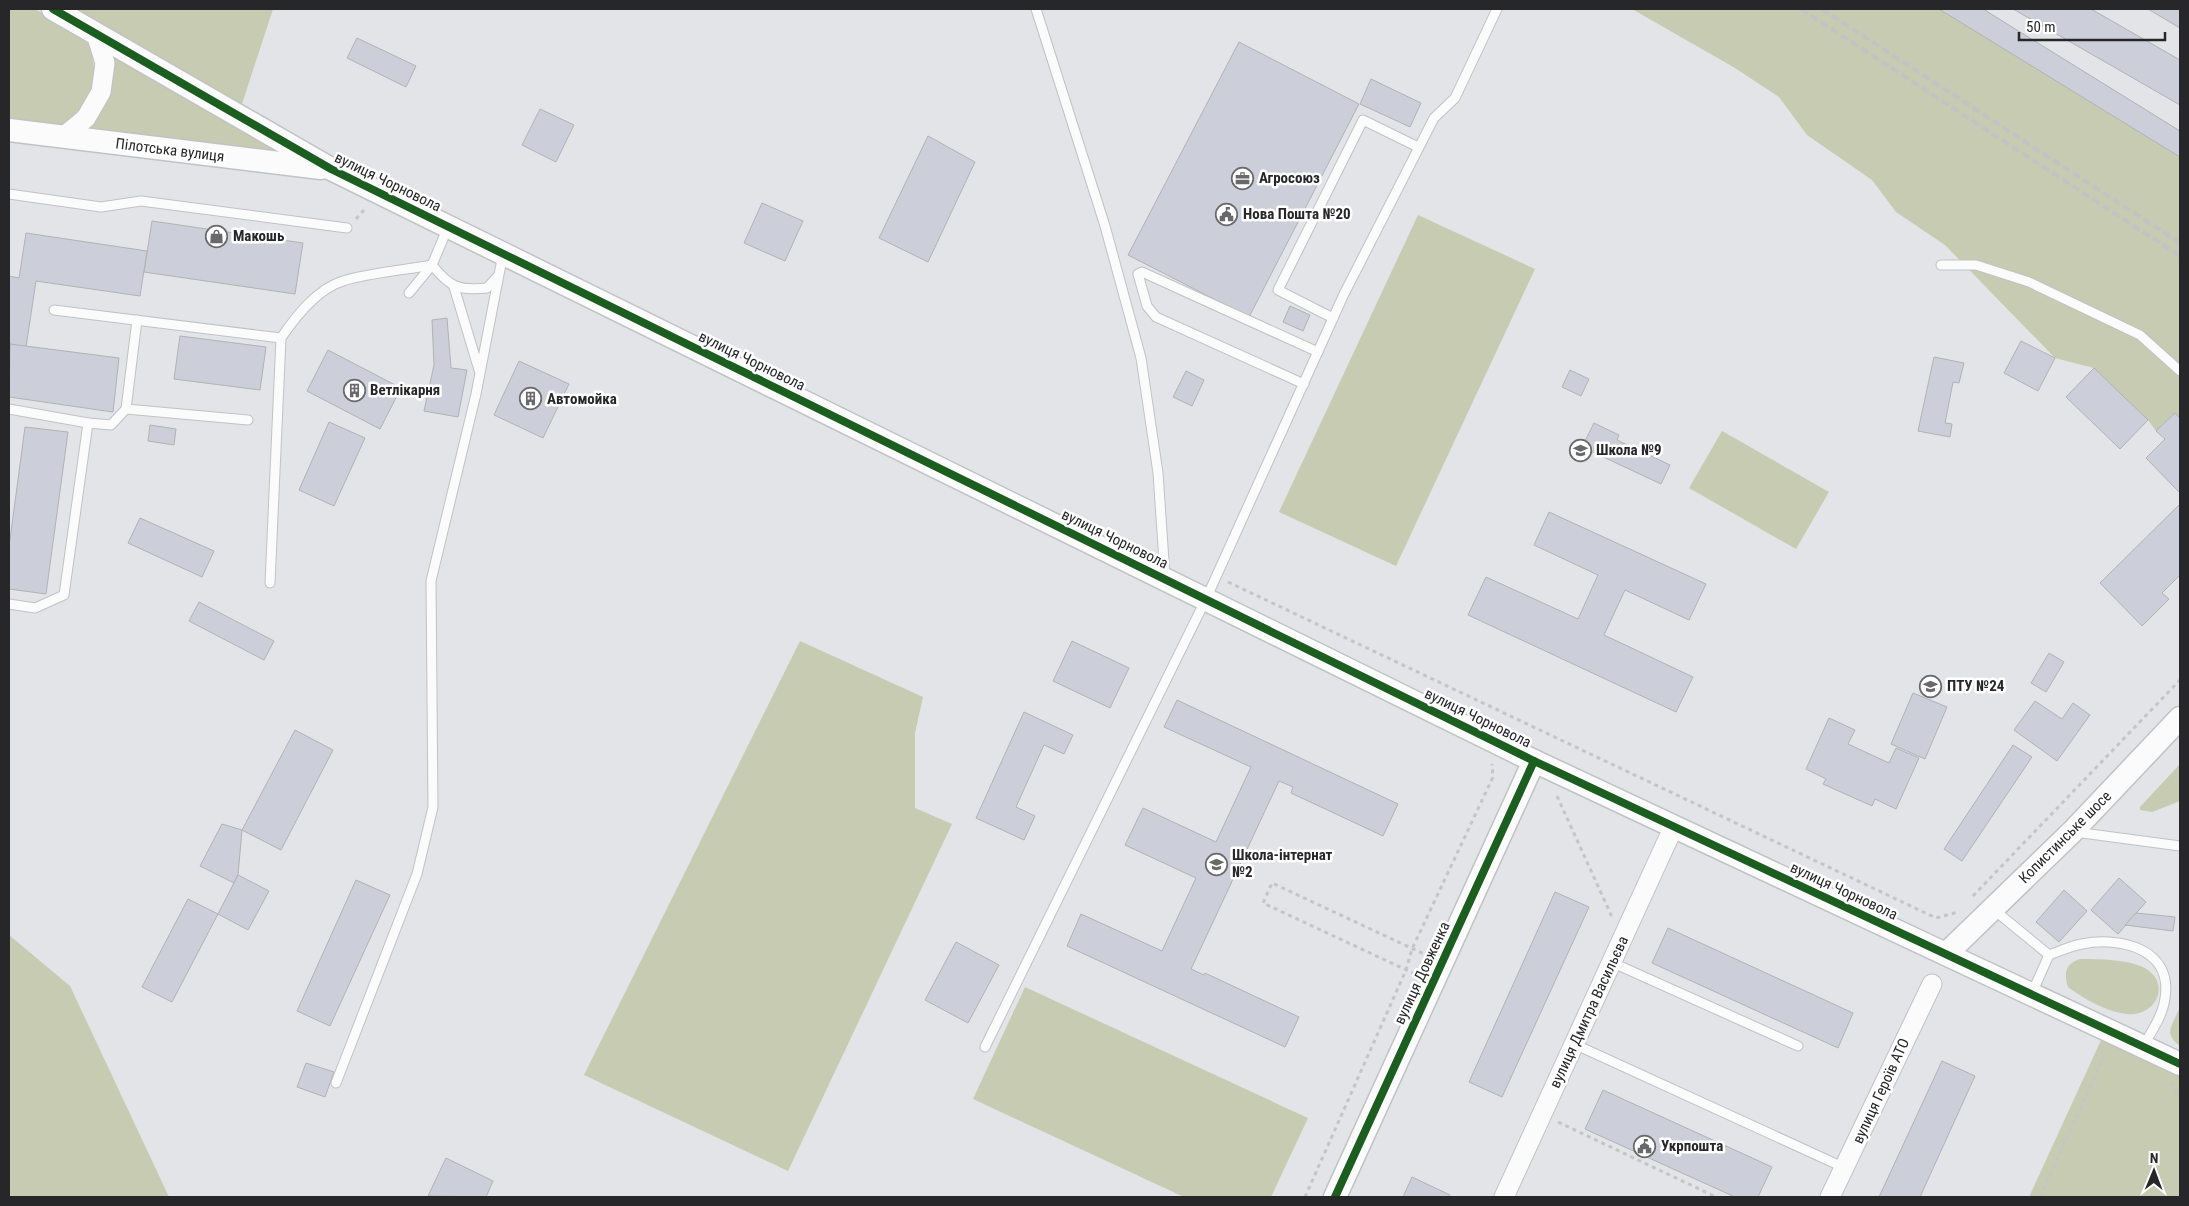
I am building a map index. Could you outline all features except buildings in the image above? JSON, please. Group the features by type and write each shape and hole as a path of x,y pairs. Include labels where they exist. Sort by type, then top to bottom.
{"street":[{"name":"вулиця Чорновола","path":"53,9 332,169 1534,761 2143,1047 2173,1070"},
{"path":"62,137 86,118 101,92 105,62 96,34"},
{"name":"Пілотська вулиця","path":"9,130 332,169"},
{"name":"Копистинське шосе","path":"1946,954 2073,832 2180,718"},
{"name":"вулиця Довженка","path":"1335,1197 1534,761"},
{"name":"вулиця Дмитра Васильєва","path":"1504,1197 1674,826"},
{"name":"вулиця Героїв АТО","path":"1830,1197 1932,984"}],"lane":[{"path":"1036,9 1105,226 1140,358 1158,473 1165,579"},
{"path":"985,1047 1206,599 1333,318 1418,147 1434,118 1455,98 1497,9"},
{"path":"1333,318 1278,290 1363,120 1418,147"},
{"path":"9,194 101,207 141,201 347,228"},
{"path":"410,293 432,265 448,227"},
{"path":"336,1083 417,874 433,807 432,581 480,372 503,254"},
{"path":"432,265 454,287 480,372"},
{"path":"270,583 281,338 296,316 323,292 342,281 432,265"},
{"path":"1942,265 1976,265 2029,282 2140,335 2180,370"},
{"path":"1304,384 1156,317 1147,306 1138,274 1142,272 1318,352"},
{"path":"454,287 470,290 486,288 498,276"},
{"path":"54,310 281,338"},
{"path":"9,409 111,425 126,409 137,320"},
{"path":"126,409 248,420"},
{"path":"9,604 34,608 64,595 88,422"},
{"path":"2073,832 2180,846"},
{"path":"1992,909 2049,954"},
{"path":"2032,995 2049,954 2083,943 2110,942 2132,945 2150,953 2160,965 2165,978 2166,997 2159,1018 2143,1047"},
{"path":"1612,962 1798,1046"},
{"path":"1574,1044 1844,1168"}],"path":[{"path":"347,228 368,206"},
{"path":"1216,577 1936,918 1957,912 1964,905"},
{"path":"1971,898 2180,680"},
{"path":"1305,1197 1406,970 1412,949 1493,777 1492,758"},
{"path":"1563,794 1554,790 1622,939"},
{"path":"1272,883 1412,949 1438,972 1406,970 1263,903 1272,883"},
{"path":"2040,1197 2110,1044"},
{"path":"2173,1070 2180,1097"},
{"path":"1542,1114 1716,1197"}],"green space":[{"path":"9,9 35,9 88,39 94,67 92,89 88,99 81,108 60,127 9,121"},
{"path":"71,9 273,9 241,107"},
{"path":"1632,9 1939,9 2180,157 2180,418 2175,413 2156,431 2148,420 2094,368 2055,358 1945,245 1896,212 1872,180 1807,135 1779,97 1735,68"},
{"path":"111,52 289,155 85,130 99,115 109,95 113,73"},
{"path":"1418,215 1535,269 1396,566 1279,512"},
{"path":"1722,431 1829,492 1796,549 1689,488"},
{"path":"800,641 923,697 915,733 915,808 952,824 788,1171 584,1075"},
{"path":"2180,764 2180,801 2152,812 2140,810 2140,807"},
{"path":"9,935 70,986 169,1197 9,1197"},
{"path":"2080,959 2115,960 2141,966 2155,977 2159,992 2156,1000 2145,1011 2137,1014 2127,1014 2112,1011 2088,1000 2068,987 2067,982 2066,973 2069,966"},
{"path":"1025,987 1308,1118 1271,1197 1184,1197 973,1099"},
{"path":"2180,1004 2180,1046 2174,1041 2170,1031"},
{"path":"2102,1038 2180,1074 2180,1197 2029,1197"}],"railway":[{"path":"1801,9 2180,256"},
{"path":"1822,9 2180,243"}],"cycle path":[{"path":"53,9 331,169 1534,761 2180,1064"},
{"path":"1335,1197 1534,761"}],"place":[{"name":"Агросоюз","path":"1243,178"},
{"name":"Нова Пошта №20","path":"1227,214"},
{"name":"Макошь","path":"217,236"},
{"name":"Ветлікарня","path":"354,390"},
{"name":"Автомойка","path":"531,399"},
{"name":"Школа №9","path":"1580,450"},
{"name":"ПТУ №24","path":"1931,686"},
{"name":"Школа-інтернат №2","path":"1216,864"},
{"name":"Укрпошта","path":"1645,1146"}]}
